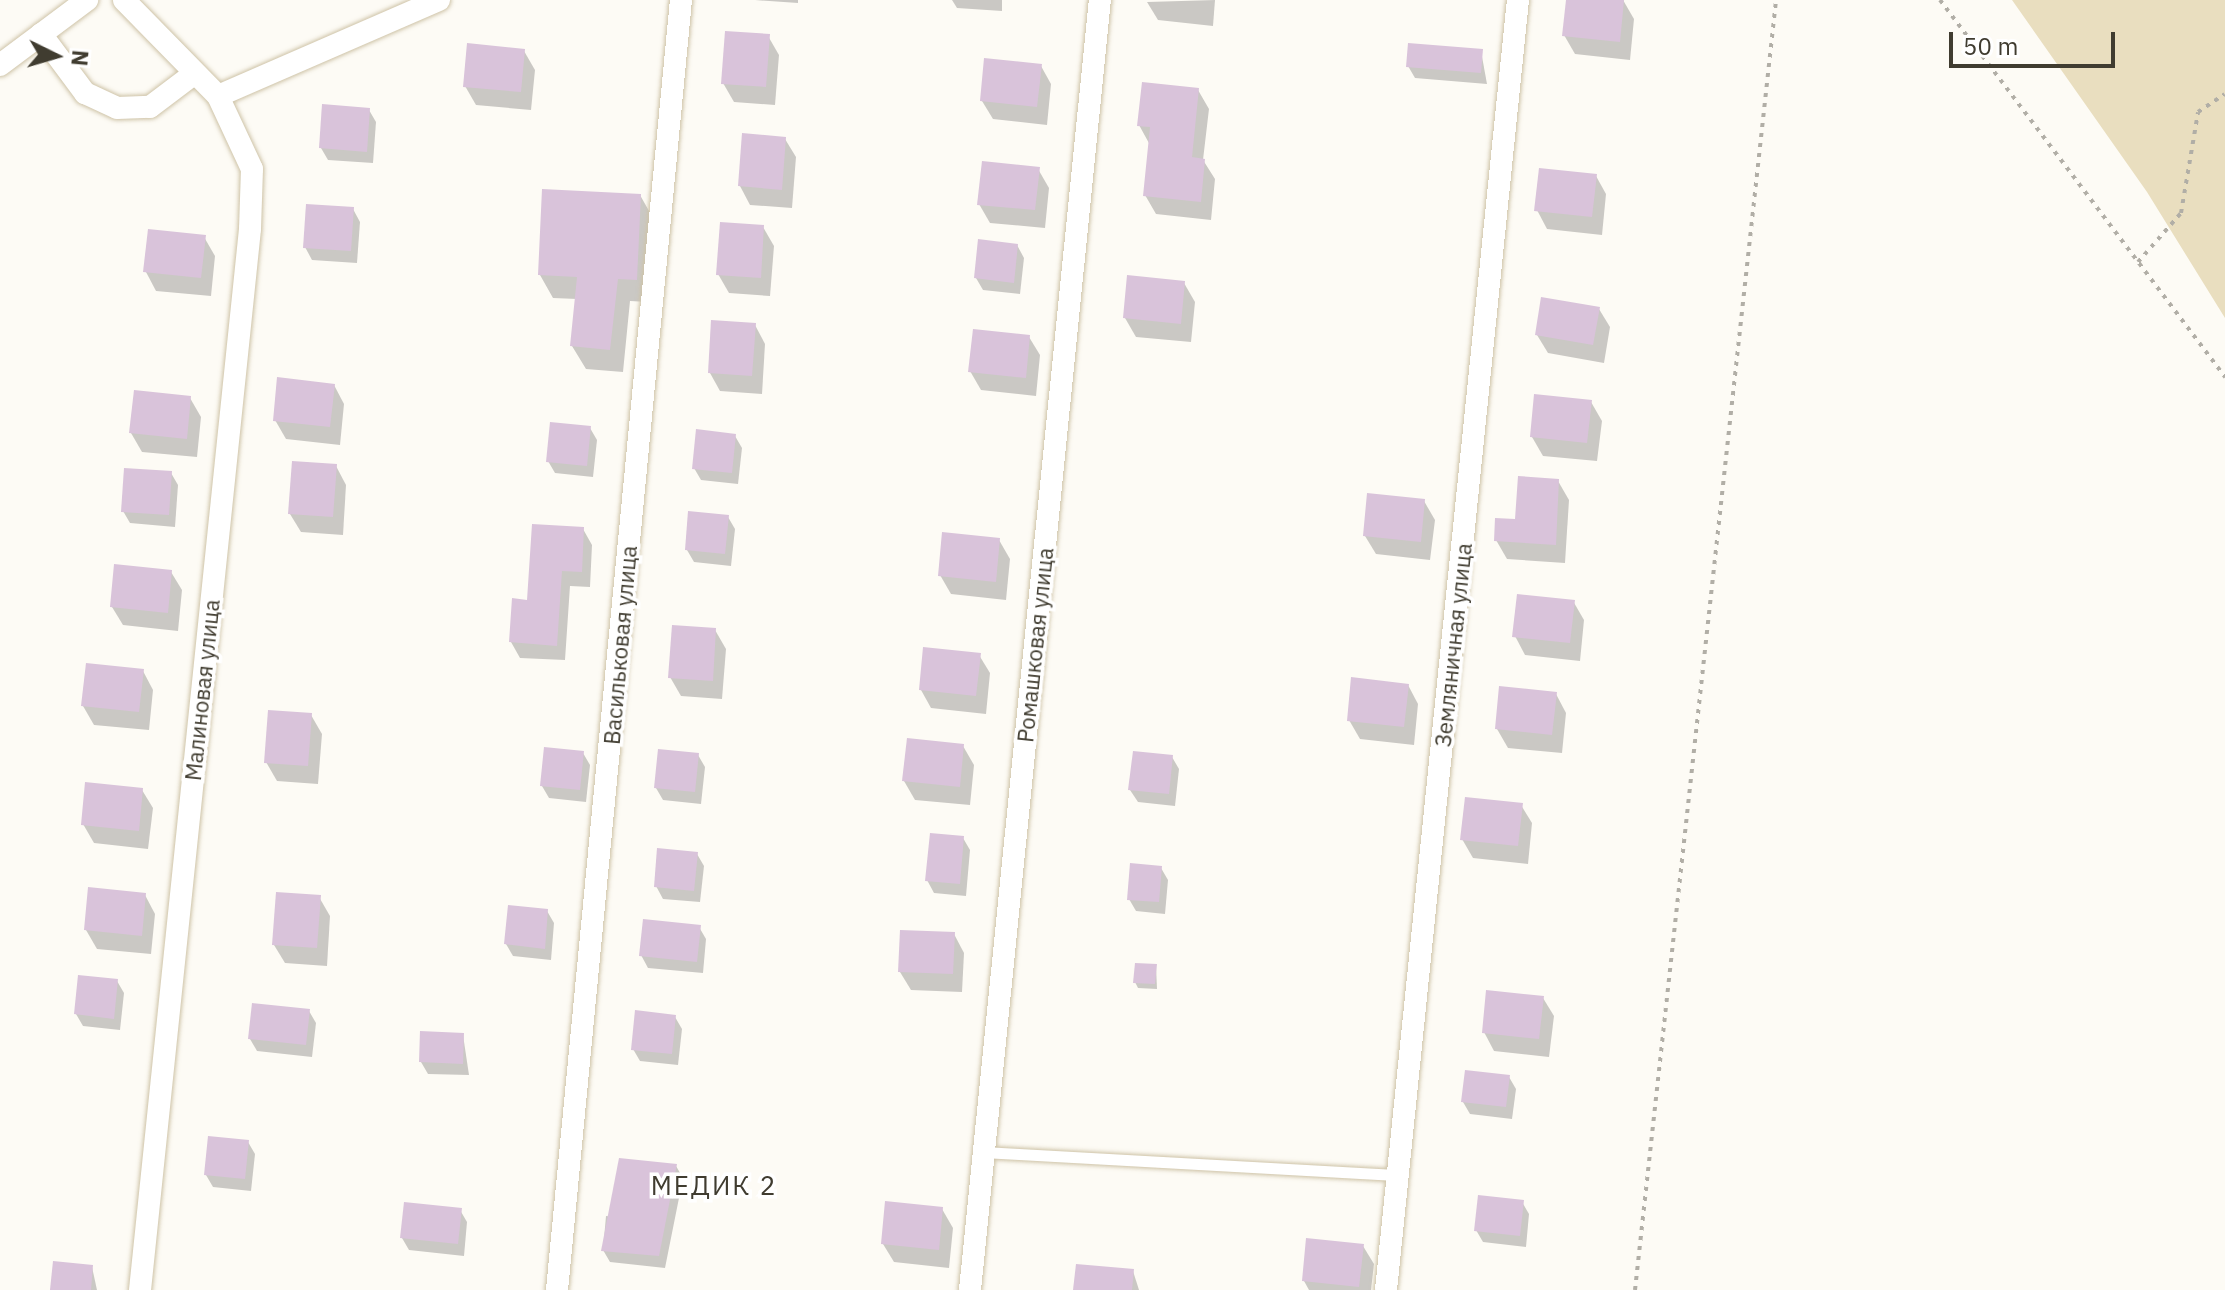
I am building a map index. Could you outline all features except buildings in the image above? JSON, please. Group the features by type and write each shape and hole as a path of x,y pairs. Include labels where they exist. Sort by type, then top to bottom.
{"street":[{"path":"0,65 87,0"},
{"path":"124,0 191,76 218,96 439,0"},
{"name":"Васильковая улица","path":"557,1290 681,0"},
{"name":"Ромашковая улица","path":"970,1290 1100,0"},
{"name":"Земляничная улица","path":"1386,1290 1518,0"},
{"path":"41,34 85,93 117,108 150,107 191,76"},
{"name":"Малиновая улица","path":"140,1290 250,229 252,169 218,96"}],"lane":[{"path":"984,1152 1399,1175"}],"path":[{"path":"1635,1290 1776,0"},
{"path":"1940,0 2225,377"},
{"path":"2138,262 2181,213 2198,112 2225,94"}],"shaded area":[{"path":"2012,0 2225,0 2225,318 2147,192"}],"district":[{"name":"МЕДИК 2","path":"714,1186"}]}
